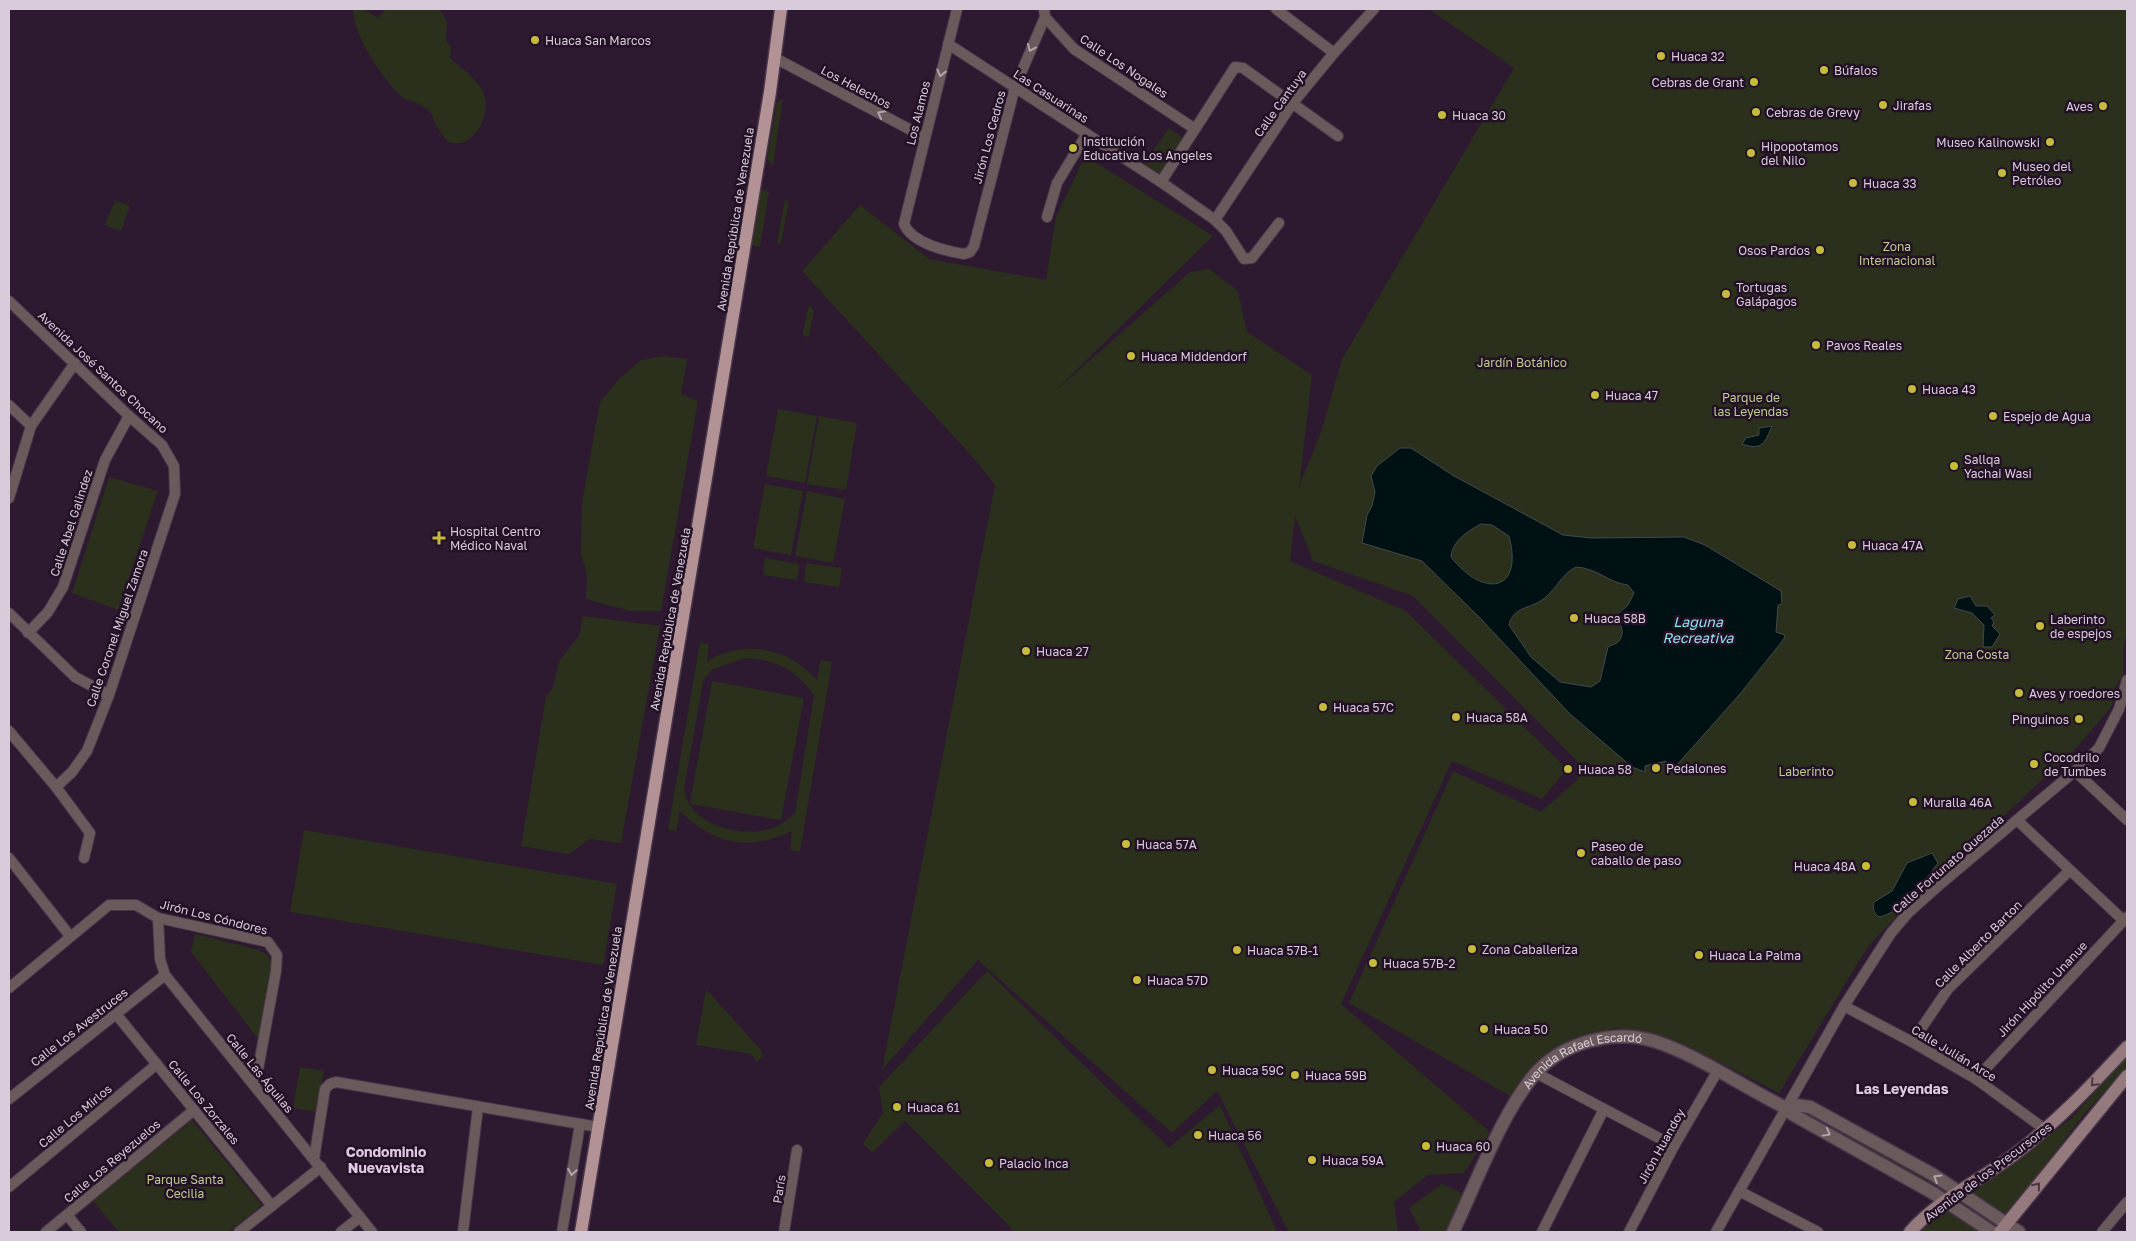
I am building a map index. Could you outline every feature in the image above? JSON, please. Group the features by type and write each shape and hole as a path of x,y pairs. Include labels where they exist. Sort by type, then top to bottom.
{"main road":[{"name":"Avenida República de Venezuela","path":"581,1232 775,58 781,9"},
{"name":"Avenida de los Precursores","path":"1910,1232 1958,1191 2009,1159 2046,1130 2075,1103 2127,1047"},
{"path":"2003,1228 2127,1076"}],"street":[{"name":"Los Alamos","path":"904,224 957,9"},
{"name":"Calle Cantuya","path":"1215,220 1292,104 1334,53 1374,9"},
{"path":"1282,10 1334,53"},
{"name":"Jirón Los Cedros","path":"904,224 908,232 916,237 957,253 966,254 974,246 1015,88 1044,13"},
{"name":"Calle Los Nogales","path":"1044,13 1074,48 1195,129"},
{"name":"Las Casuarinas","path":"948,44 1161,182 1215,220 1226,231 1241,257 1246,260 1252,258 1279,223"},
{"name":"Los Helechos","path":"775,58 924,137"},
{"path":"1161,182 1234,68 1242,68 1338,136"},
{"path":"1048,217 1059,180 1086,134"},
{"name":"Avenida José Santos Chocano","path":"9,301 162,445 174,466"},
{"path":"9,498 31,426 74,364"},
{"path":"9,405 31,426"},
{"name":"Calle Abel Galindez","path":"28,633 48,612 63,587 105,460 129,416"},
{"name":"Calle Coronel Miguel Zamora","path":"56,788 72,772 87,752 108,695 175,494 174,466"},
{"path":"9,612 28,633 75,677 108,695"},
{"name":"Calle Fortunato Quezada","path":"1716,1232 1844,1006 1891,933 1908,913 2075,771 2099,748 2119,709 2127,680"},
{"path":"2119,709 2127,717"},
{"path":"9,731 90,833 84,858"},
{"path":"2075,771 2127,820"},
{"path":"2017,820 2069,871 2125,919"},
{"path":"11,865 70,936"},
{"name":"Calle Alberto Barton","path":"1912,1042 1948,989 2069,871"},
{"name":"Jirón Los Cóndores","path":"9,988 109,905 136,905 158,918 268,942 277,955 276,971 255,1086"},
{"name":"Calle Las Águilas","path":"158,918 160,959 165,976 372,1232"},
{"name":"Jirón Hipólito Unanue","path":"1976,1079 2125,919"},
{"name":"Calle Los Avestruces","path":"9,1099 165,976"},
{"name":"Calle Julián Arce","path":"1844,1006 1976,1079 2046,1130"},
{"name":"Calle Los Zorzales","path":"116,1014 272,1206"},
{"name":"Avenida Rafael Escardó","path":"1453,1232 1510,1113 1536,1073 1562,1054 1592,1040 1622,1037 1653,1041 1674,1049 1786,1108 1792,1114 1946,1200 1992,1232"},
{"name":"Calle Los Mirlos","path":"9,1187 157,1064"},
{"name":"Jirón Huandoy","path":"1629,1232 1674,1146 1717,1072"},
{"path":"1536,1073 1674,1146"},
{"path":"239,1232 272,1206 317,1163 325,1089 330,1084 336,1082 598,1128"},
{"name":"Avenida Rafael Escardó","path":"1786,1108 1794,1105 1810,1107 1910,1162 1958,1191 2003,1228 2019,1232"},
{"path":"463,1232 478,1107"},
{"path":"1542,1232 1604,1109"},
{"name":"Calle Los Reyezuelos","path":"46,1232 194,1110"},
{"path":"562,1232 580,1124"},
{"name":"París","path":"784,1232 797,1150"},
{"path":"1739,1191 1803,1229 1818,1232"},
{"path":"2102,1232 2127,1202"},
{"path":"67,1215 82,1232"},
{"path":"341,1232 360,1217"}],"green space":[{"path":"354,9 362,9 378,18 386,9 439,9 447,21 446,41 451,47 450,58 479,85 485,100 484,116 477,132 471,138 462,143 448,142 437,127 430,112 404,98 397,92 379,70 363,43 357,30"},
{"name":"Parque de las Leyendas","path":"1429,9 2127,9 2127,631 2123,650 2123,675 2115,688 2112,706 2077,747 1890,923 1867,948 1779,1093 1703,1054 1661,1036 1615,1028 1574,1038 1544,1058 1512,1097 1349,1003 1453,771 1541,812 1576,781 1584,768 1413,596 1313,561 1295,516 1290,561 1406,611 1567,769 1542,799 1452,761 1341,1004 1490,1132 1464,1173 1428,1175 1394,1202 1398,1232 1289,1232 1217,1091 1172,1133 978,960 882,1070 995,485 978,463 802,271 860,205 929,259 1046,280 1056,217 1085,156 1213,236 1053,393 1190,272 1209,269 1238,291 1247,332 1312,375 1299,487 1322,429 1342,359 1514,68"},
{"path":"783,99 773,165 767,159 777,102"},
{"path":"1169,128 1185,139 1160,175 1144,164"},
{"path":"758,189 769,191 760,247 749,245"},
{"path":"115,200 130,206 121,231 105,225"},
{"path":"785,200 789,201 781,244 777,243"},
{"path":"809,304 814,311 809,337 804,336 803,332"},
{"path":"663,356 687,359 681,394 698,401 661,611 630,611 586,599 587,575 581,553 582,503 600,402 619,379 641,360"},
{"path":"778,409 817,416 805,483 766,476"},
{"path":"819,416 857,423 846,490 807,484"},
{"path":"109,477 158,491 118,610 72,593"},
{"path":"765,484 803,491 791,555 753,548"},
{"path":"807,491 845,499 833,563 795,556"},
{"path":"765,558 799,564 797,580 763,575"},
{"path":"806,563 842,568 839,587 804,582"},
{"path":"583,616 660,626 621,843 590,839 569,854 521,846 546,696 553,688 559,661 579,636"},
{"path":"700,642 709,644 707,661 721,654 736,650 765,650 793,660 817,680 821,660 832,662 800,852 790,850 792,831 776,838 761,841 746,843 732,841 705,831 680,811 676,831 668,830","holes":["744,658 775,664 793,673 801,679 814,696 795,813 774,828 753,832 728,829 704,819 688,801 684,789 703,681 712,670"]},
{"path":"712,681 804,698 781,820 690,804"},
{"path":"304,830 617,884 603,965 290,912"},
{"path":"195,934 259,950 269,956 272,967 259,1040 191,952"},
{"path":"987,971 1169,1148 1220,1105 1277,1232 1015,1232 905,1121 872,1153 863,1143 883,1113 879,1087"},
{"path":"706,989 761,1050 763,1057 757,1062 751,1054 696,1045"},
{"path":"2127,1056 2127,1067 2084,1114 2008,1215 1971,1193 2071,1119"},
{"path":"300,1067 324,1071 316,1112 293,1108"},
{"path":"1797,1108 1805,1109 1941,1184 1937,1187 1804,1117"},
{"name":"Parque Santa Cecilia","path":"192,1120 262,1205 229,1232 119,1232 93,1201"},
{"path":"1442,1184 1470,1197 1453,1232 1420,1232 1409,1208"},
{"path":"1946,1207 1983,1232 1917,1232"}],"water":[{"path":"1772,426 1762,444 1754,447 1742,444 1746,438 1759,435 1759,428"},
{"name":"Laguna Recreativa","path":"1400,448 1411,448 1454,476 1563,535 1591,538 1684,537 1705,545 1781,591 1782,604 1778,605 1776,632 1785,635 1784,639 1740,694 1676,766 1670,768 1666,761 1645,766 1645,772 1632,767 1570,714 1480,618 1422,561 1362,543 1367,515 1372,506 1375,492 1371,476 1377,466","holes":["1481,524 1492,525 1509,536 1512,555 1511,569 1506,579 1498,583 1487,583 1476,579 1463,570 1451,557 1454,546 1458,541 1466,533","1576,567 1590,570 1621,584 1628,585 1634,593 1628,605 1614,618 1622,628 1622,635 1617,643 1608,647 1600,681 1591,687 1560,682 1531,657 1509,625 1514,615 1547,596 1566,574"]},
{"path":"1970,596 1976,606 1987,606 1995,615 1991,618 1994,622 1992,626 2000,634 1992,647 1983,647 1984,625 1972,613 1954,608 1958,599"},
{"path":"1932,853 1938,863 1919,887 1895,910 1879,917 1874,910 1874,902 1892,891 1907,863"}],"place":[{"name":"Huaca San Marcos","path":"535,40"},
{"name":"Huaca 32","path":"1661,56"},
{"name":"Búfalos","path":"1824,70"},
{"name":"Cebras de Grant","path":"1754,82"},
{"name":"Jirafas","path":"1883,105"},
{"name":"Aves","path":"2103,106"},
{"name":"Cebras de Grevy","path":"1756,112"},
{"name":"Huaca 30","path":"1442,115"},
{"name":"Museo Kalinowski","path":"2050,142"},
{"name":"Institución Educativa Los Angeles","path":"1073,148"},
{"name":"Hipopotamos del Nilo","path":"1751,153"},
{"name":"Museo del Petróleo","path":"2002,173"},
{"name":"Huaca 33","path":"1853,183"},
{"name":"Osos Pardos","path":"1820,250"},
{"name":"Tortugas Galápagos","path":"1726,294"},
{"name":"Pavos Reales","path":"1816,345"},
{"name":"Huaca Middendorf","path":"1131,356"},
{"name":"Huaca 43","path":"1912,389"},
{"name":"Huaca 47","path":"1595,395"},
{"name":"Espejo de Agua","path":"1993,416"},
{"name":"Sallqa Yachai Wasi","path":"1954,466"},
{"name":"Hospital Centro Médico Naval","path":"439,538"},
{"name":"Huaca 47A","path":"1852,545"},
{"name":"Huaca 58B","path":"1574,618"},
{"name":"Laberinto de espejos","path":"2040,626"},
{"name":"Huaca 27","path":"1026,651"},
{"name":"Aves y roedores","path":"2019,693"},
{"name":"Huaca 57C","path":"1323,707"},
{"name":"Huaca 58A","path":"1456,717"},
{"name":"Pinguinos","path":"2079,719"},
{"name":"Cocodrilo de Tumbes","path":"2034,764"},
{"name":"Pedalones","path":"1656,768"},
{"name":"Huaca 58","path":"1568,769"},
{"name":"Muralla 46A","path":"1913,802"},
{"name":"Huaca 57A","path":"1126,844"},
{"name":"Paseo de caballo de paso","path":"1581,853"},
{"name":"Huaca 48A","path":"1866,866"},
{"name":"Zona Caballeriza","path":"1472,949"},
{"name":"Huaca 57B-1","path":"1237,950"},
{"name":"Huaca La Palma","path":"1699,955"},
{"name":"Huaca 57B-2","path":"1373,963"},
{"name":"Huaca 57D","path":"1137,980"},
{"name":"Huaca 50","path":"1484,1029"},
{"name":"Huaca 59C","path":"1212,1070"},
{"name":"Huaca 59B","path":"1295,1075"},
{"name":"Huaca 61","path":"897,1107"},
{"name":"Huaca 56","path":"1198,1135"},
{"name":"Huaca 60","path":"1426,1146"},
{"name":"Huaca 59A","path":"1312,1160"},
{"name":"Palacio Inca","path":"989,1163"}],"district":[{"name":"Las Leyendas","path":"1902,1088"},
{"name":"Condominio Nuevavista","path":"386,1160"}],"park label":[{"name":"Zona Internacional","path":"1897,253"},
{"name":"Jardín Botánico","path":"1522,362"},
{"name":"Zona Costa","path":"1977,654"},
{"name":"Laberinto","path":"1806,771"}]}
